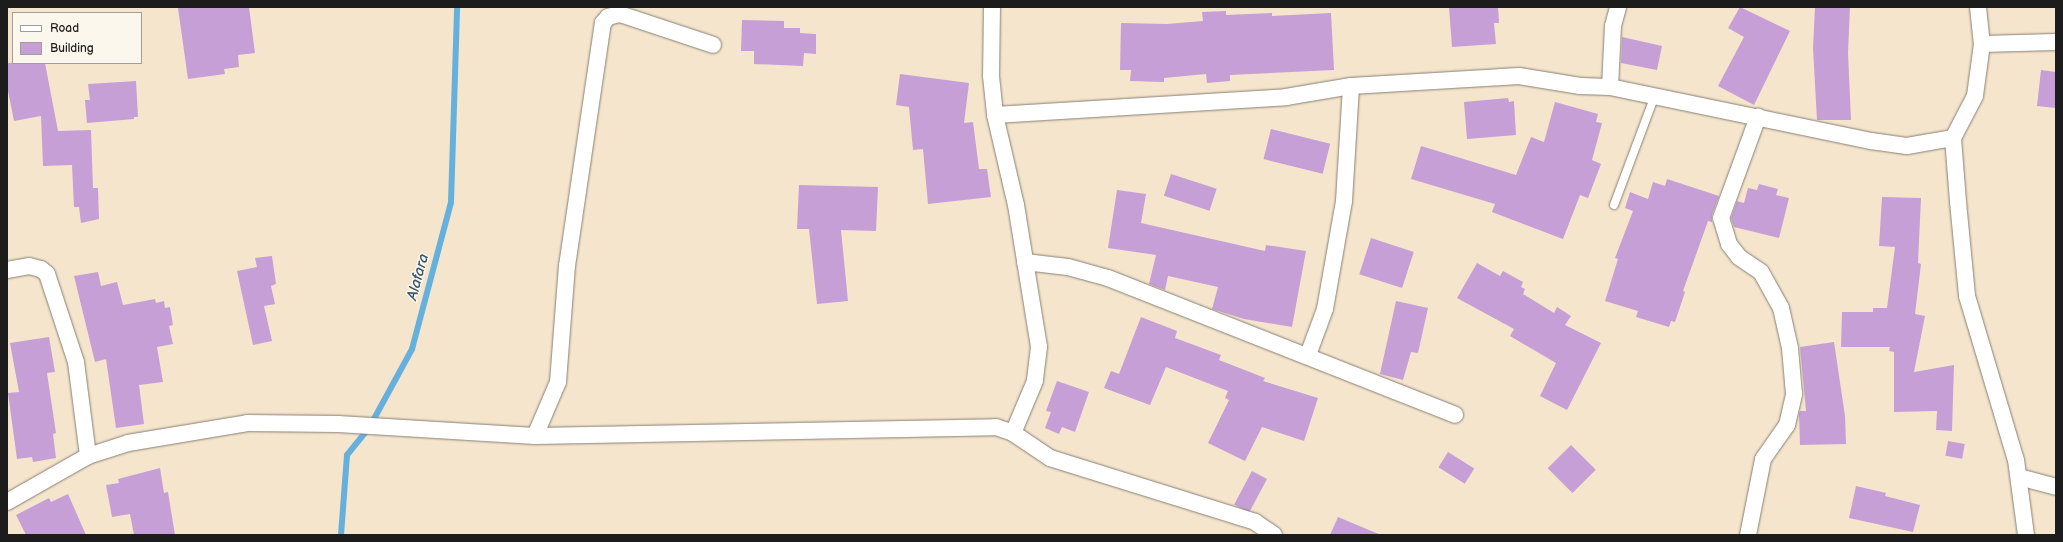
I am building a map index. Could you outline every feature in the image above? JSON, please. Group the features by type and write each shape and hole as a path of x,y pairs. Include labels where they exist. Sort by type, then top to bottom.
{"street":[{"path":"992,7 991,76 995,115 1025,262 1039,347 1035,381 1013,433"},
{"path":"1610,87 1613,26 1618,7"},
{"path":"1978,7 1982,44 1975,96 1953,138 1967,296 2016,460 2026,535"},
{"path":"535,436 558,382 567,266 603,23 608,16 620,14 713,45"},
{"path":"1982,44 2056,42"},
{"path":"995,115 1286,97 1351,86 1519,76 1580,86 1610,87 1654,98 1758,117 1871,141 1907,146 1953,138"},
{"path":"1308,355 1325,309 1344,201 1351,86"},
{"path":"1748,535 1763,459 1787,425 1794,394 1790,348 1781,308 1761,272 1739,257 1729,244 1721,218 1758,117"},
{"path":"1025,262 1068,267 1108,278 1308,355 1455,415"},
{"path":"7,270 29,266 41,269 47,274 76,362 88,456"},
{"path":"7,502 88,456 128,443 247,423 388,426 535,436 996,427 1013,433 1050,458 1255,522 1274,535"},
{"path":"2019,477 2056,487"}],"lane":[{"path":"1614,205 1654,98"}],"building":[{"path":"249,7 255,53 238,55 239,67 224,69 225,74 188,79 178,8"},
{"path":"1449,7 1498,7 1499,23 1494,23 1496,44 1452,47"},
{"path":"1740,7 1790,31 1754,105 1718,86 1744,37 1728,28"},
{"path":"1815,7 1850,7 1848,53 1851,120 1817,120 1813,48"},
{"path":"1226,11 1226,15 1272,13 1272,16 1331,13 1334,70 1230,75 1230,81 1207,83 1206,74 1164,78 1164,82 1130,81 1131,70 1120,70 1121,23 1167,24 1203,21 1202,12"},
{"path":"742,20 784,21 784,28 800,28 800,33 816,34 816,54 804,53 803,66 754,64 754,51 741,51"},
{"path":"1622,37 1662,46 1657,70 1621,63"},
{"path":"7,63 45,64 58,131 91,130 93,188 98,188 99,219 81,223 79,207 74,207 72,165 43,166 41,116 14,121 7,86"},
{"path":"2041,70 2056,72 2056,108 2037,106"},
{"path":"900,74 969,83 964,123 973,122 979,169 987,169 991,197 928,204 923,149 913,150 909,107 896,105"},
{"path":"136,81 138,117 134,117 134,119 87,123 85,100 90,100 88,84"},
{"path":"1508,98 1509,102 1514,101 1516,135 1467,139 1464,102"},
{"path":"1555,102 1598,114 1596,122 1602,123 1592,160 1601,164 1588,198 1580,195 1563,239 1492,212 1495,204 1411,179 1421,146 1516,175 1531,137 1544,142"},
{"path":"1271,129 1330,144 1323,174 1264,159"},
{"path":"1171,174 1217,189 1210,211 1164,196"},
{"path":"1667,179 1719,196 1712,215 1712,222 1708,221 1683,291 1685,292 1675,322 1671,321 1669,327 1636,317 1638,311 1605,301 1618,259 1615,258 1633,211 1625,208 1630,192 1648,199 1653,182 1665,186"},
{"path":"1759,184 1778,189 1776,195 1789,198 1779,238 1734,227 1731,218 1737,201 1744,203 1748,188 1757,190"},
{"path":"799,185 878,187 876,231 841,230 848,301 817,304 809,229 797,229"},
{"path":"1117,190 1146,194 1141,223 1265,251 1266,245 1306,251 1292,327 1244,319 1212,309 1218,287 1168,276 1165,290 1149,284 1156,255 1108,248"},
{"path":"1882,197 1921,198 1918,263 1921,264 1915,314 1925,316 1914,372 1954,365 1952,431 1936,430 1937,411 1894,412 1894,352 1889,351 1890,347 1841,347 1842,312 1873,312 1873,308 1887,308 1895,247 1879,246"},
{"path":"1371,238 1414,252 1402,288 1359,274"},
{"path":"272,256 276,284 271,286 275,304 264,306 272,341 253,345 237,271 257,267 255,258"},
{"path":"1477,263 1500,276 1503,271 1523,282 1521,287 1525,289 1523,294 1554,313 1557,307 1571,316 1565,325 1601,343 1567,410 1540,396 1556,363 1510,336 1514,329 1457,298"},
{"path":"98,272 101,286 117,282 123,305 155,299 156,303 164,301 165,308 170,307 173,325 169,326 173,344 157,347 163,382 139,385 144,424 116,428 106,359 95,362 74,276"},
{"path":"1396,301 1428,308 1418,353 1411,352 1403,380 1380,374"},
{"path":"1141,317 1177,331 1175,338 1221,355 1219,360 1265,378 1263,381 1318,398 1304,441 1262,427 1245,461 1208,443 1229,400 1225,398 1228,391 1166,367 1150,405 1104,388 1111,371 1119,374"},
{"path":"49,337 55,372 47,373 56,433 53,434 56,458 33,462 32,457 17,459 8,393 19,392 10,343"},
{"path":"1834,342 1845,416 1846,444 1800,445 1799,414 1800,411 1806,411 1800,347"},
{"path":"1057,381 1089,392 1075,432 1062,427 1059,434 1045,428 1051,412 1046,411"},
{"path":"1948,441 1965,444 1962,459 1945,456"},
{"path":"1571,445 1596,470 1572,493 1548,468"},
{"path":"1448,452 1474,468 1465,484 1438,467"},
{"path":"160,468 164,493 168,492 175,535 134,535 130,514 112,517 106,485 119,483 118,479"},
{"path":"1252,471 1267,479 1249,513 1234,505"},
{"path":"1856,486 1886,493 1885,496 1920,505 1913,532 1849,518"},
{"path":"68,494 86,535 26,535 16,515 49,498 51,502"},
{"path":"1338,517 1381,535 1330,535"}],"waterway":[{"name":"Alafara","path":"341,535 347,455 369,428 412,349 451,202 457,7"}]}
